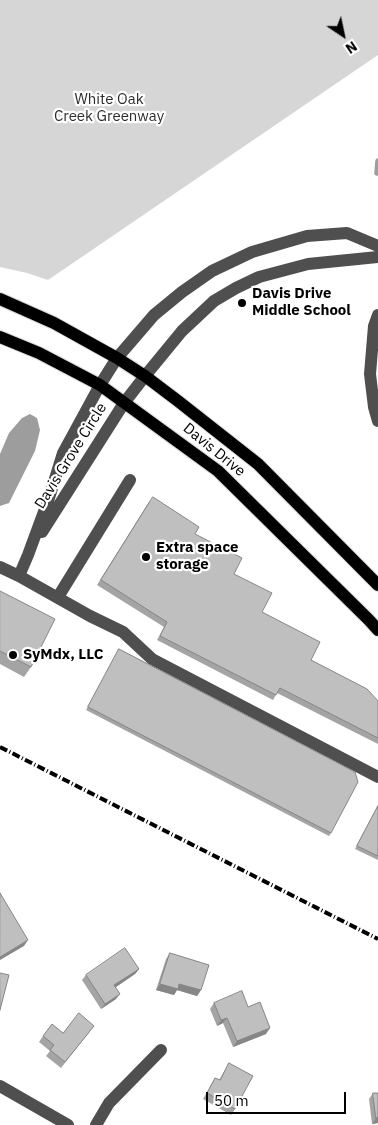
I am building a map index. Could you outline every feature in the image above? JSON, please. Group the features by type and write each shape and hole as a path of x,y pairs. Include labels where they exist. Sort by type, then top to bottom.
{"main road":[{"name":"Davis Drive","path":"0,299 54,323 145,376 258,464 378,585"},
{"name":"Davis Drive","path":"0,336 100,385 218,471 378,630"}],"street":[{"name":"Davis Grove Circle","path":"19,576 49,498 63,453 117,358 154,315 212,271 252,252 307,236 347,233 378,246"},
{"name":"Davis Grove Circle","path":"28,555 124,402 182,331 214,301 259,277 308,264 378,257"},
{"path":"378,315 374,326 370,374 374,407 378,421"},
{"path":"58,597 130,480"},
{"path":"0,567 123,632 152,659 378,776"},
{"path":"96,1125 109,1103 161,1050"},
{"path":"0,1086 68,1125"}],"green space":[{"name":"White Oak Creek Greenway","path":"0,0 378,0 378,55 48,280 0,267"}],"shaded area":[{"path":"30,414 37,418 40,430 35,451 9,503 0,506 0,454 9,433 22,418"}],"building":[{"path":"153,497 199,527 195,534 242,558 234,574 272,593 262,612 320,642 311,660 367,689 378,701 378,738 280,688 276,695 160,636 167,622 101,580"},
{"path":"0,591 55,619 31,667 0,651"},
{"path":"119,649 355,772 358,782 331,833 88,707"},
{"path":"378,806 378,856 357,846"},
{"path":"0,893 28,940 0,957"},
{"path":"125,948 139,969 114,985 120,994 105,1004 86,975"},
{"path":"170,953 209,965 201,990 179,984 178,989 160,984"},
{"path":"0,973 9,975 0,1010"},
{"path":"242,991 248,1007 260,1002 270,1028 237,1041 227,1018 221,1020 214,1003"},
{"path":"79,1013 94,1026 65,1062 50,1050 54,1045 43,1036 52,1024 63,1033"},
{"path":"229,1063 253,1076 235,1109 207,1093 215,1078 220,1080"},
{"path":"373,1093 378,1093 378,1117 376,1118"}],"waterway":[{"path":"377,173 378,161"}],"railway":[{"path":"0,747 378,939"}],"place":[{"name":"Davis Drive Middle School","path":"242,303"},
{"name":"Extra space storage","path":"146,557"},
{"name":"SyMdx, LLC","path":"13,655"}]}
